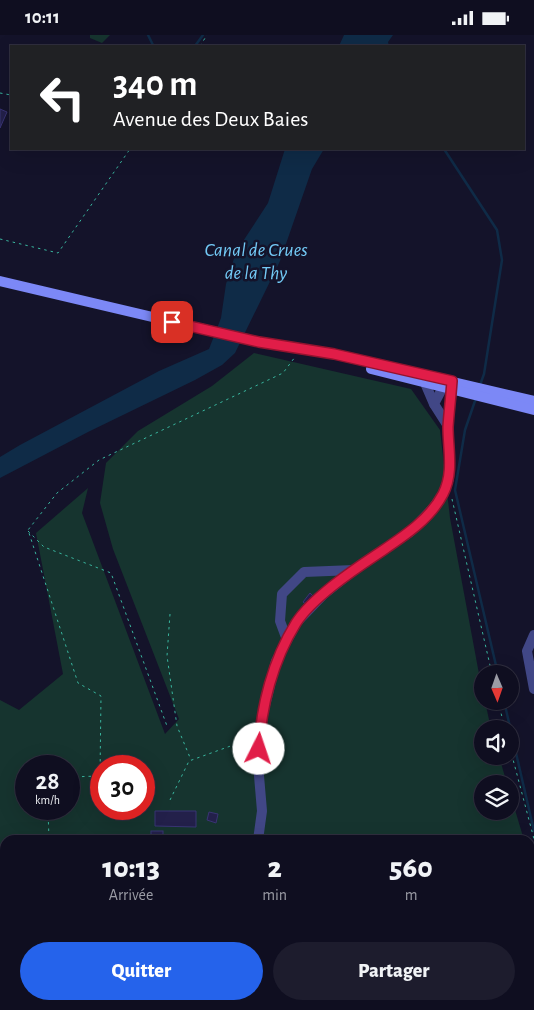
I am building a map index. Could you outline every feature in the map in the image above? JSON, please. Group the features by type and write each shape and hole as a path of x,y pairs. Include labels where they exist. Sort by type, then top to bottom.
{"main road":[{"path":"0,281 300,350 425,383 465,388 534,410"},
{"path":"300,350 334,354 449,386"},
{"path":"487,394 534,401"}],"street":[{"path":"425,383 448,427"},
{"path":"434,403 449,386"},
{"path":"259,835 262,811 258,763 260,735 276,661 297,622 324,594 354,570 410,532 433,508 443,494 449,479 450,466 448,427 449,386"},
{"path":"287,640 280,621 282,594 304,572 354,570"},
{"path":"534,635 527,651 534,689"}],"path":[{"path":"0,239 58,253 129,150"},
{"path":"28,530 57,493 99,460 283,373 300,350"},
{"path":"452,498 490,665"},
{"path":"28,530 44,547 111,573 168,726"},
{"path":"28,530 78,683 101,696 100,776 80,777"},
{"path":"170,614 167,656 177,726 191,760"},
{"path":"170,800 188,761 260,735"},
{"path":"514,765 533,835"},
{"path":"48,820 49,835"}],"green space":[{"path":"90,35 110,35 102,43 90,38"},
{"path":"254,353 411,389 440,430 450,518 477,665 474,665 474,710 487,710 489,720 474,720 474,765 502,765 504,775 474,775 474,820 518,820 523,835 0,835 0,700 19,710 63,674 36,533 88,488 82,513 165,734 179,719 113,549 100,503 106,463 138,431 212,386"}],"water":[{"path":"344,35 393,35 388,42 389,45 339,45"},
{"name":"Canal de Crues de la Thy","path":"285,150 323,150 312,169 280,261 235,353 222,365 195,380 88,432 0,478 0,457 159,371 209,349 221,318 226,284 236,252 268,203"}],"building":[{"path":"0,109 7,112 0,128"},
{"path":"310,593 314,597 307,605 303,602"},
{"path":"155,811 196,811 196,827 155,826"},
{"path":"209,812 218,814 216,823 207,820"},
{"path":"151,831 163,831 163,835 151,835"}],"waterway":[{"path":"148,35 153,45"},
{"path":"196,45 203,35"},
{"path":"445,150 497,230 502,260 484,374 480,385"},
{"path":"476,398 465,430 455,490 496,665"},
{"path":"506,710 534,831"}],"route":[{"path":"172,322 259,342 334,354 452,381 448,427 449,479 443,494 433,508 410,532 354,570 324,594 297,622 276,661 260,726 259,749"}]}
